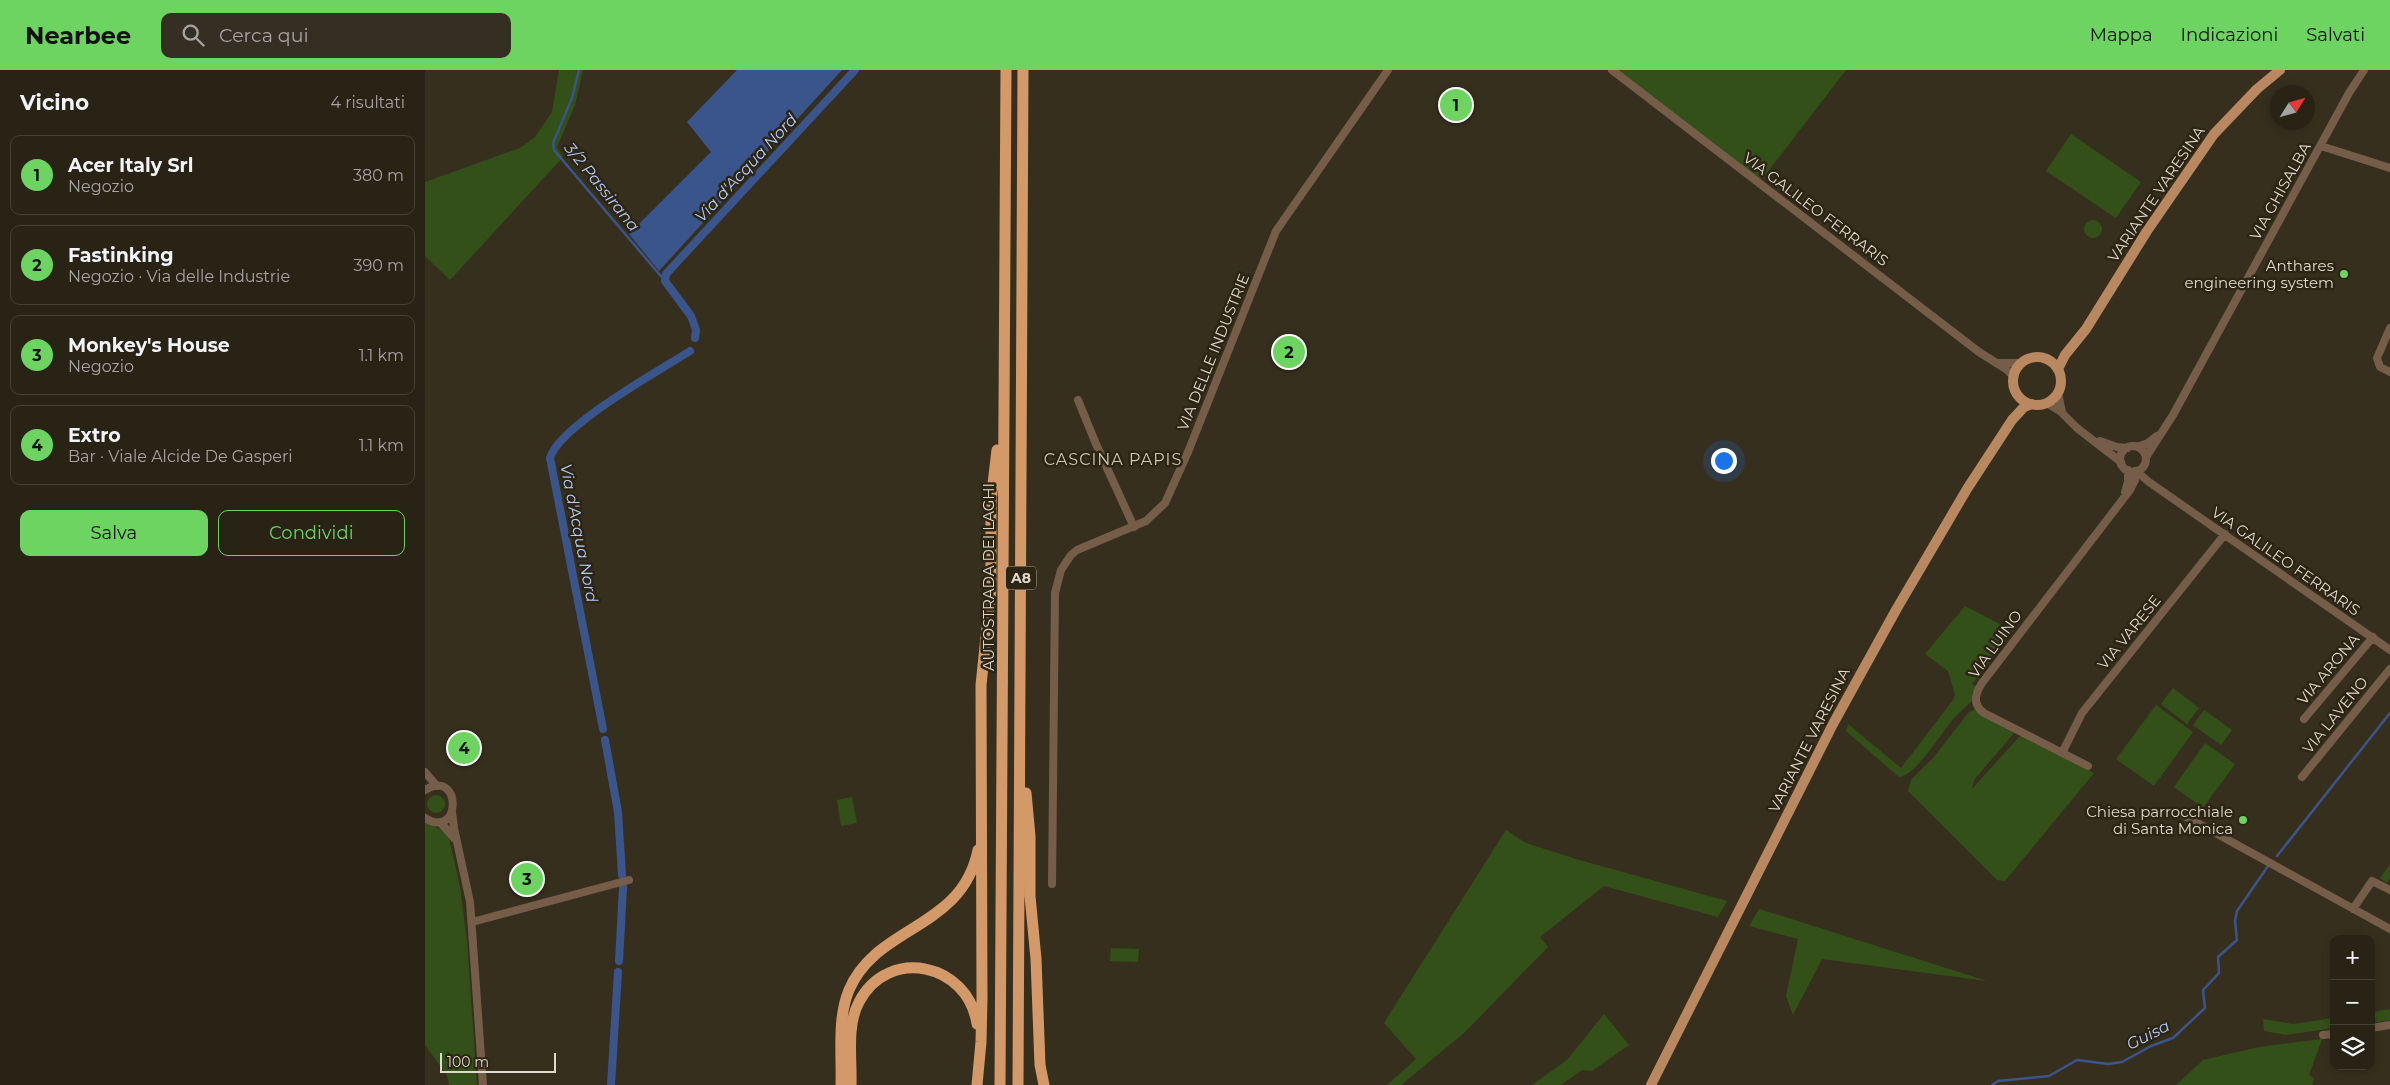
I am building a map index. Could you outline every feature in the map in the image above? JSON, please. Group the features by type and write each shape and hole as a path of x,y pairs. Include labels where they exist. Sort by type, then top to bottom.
{"highway":[{"name":"AUTOSTRADA DEI LAGHI","path":"1000,1085 1006,70"},
{"name":"A8","path":"1018,1085 1023,70"},
{"path":"977,1082 981,1042 982,999 981,685 992,569 991,501 1004,396"},
{"path":"1019,739 1030,836 1030,896 1035,941 1036,1067 1038,1085"},
{"path":"841,1085 843,1016 847,995 854,979 878,953 929,920 952,901 963,888 971,872 978,849 981,771"},
{"path":"851,1085 852,1024 859,1002 868,988 880,978 897,970 911,968 925,968 944,975 958,986 969,999 976,1022 977,1082"},
{"path":"1035,990 1043,1085"}],"main road":[{"name":"VARIANTE VARESINA","path":"2058,393 2061,384 2058,369 2070,347 2086,329 2147,231 2214,134 2257,89 2280,70"},
{"name":"VARIANTE VARESINA","path":"2022,363 2031,358 2046,359 2070,347"},
{"path":"2046,359 2058,369"},
{"path":"2014,377 2022,363"},
{"name":"VARIANTE VARESINA","path":"2013,420 2017,403 2014,377"},
{"path":"2017,393 2023,400 2032,404 2047,403 2058,393"},
{"name":"VARIANTE VARESINA","path":"1651,1085 1833,724 1896,610 1967,489 2013,420 2024,407 2032,404"}],"street":[{"name":"VIA DELLE INDUSTRIE","path":"1052,884 1055,593 1057,580 1065,562 1077,550 1134,527 1156,513 1171,492 1276,232 1388,70"},
{"name":"VIA GALILEO FERRARIS","path":"1612,70 2014,377"},
{"name":"VIA GHISALBA","path":"2146,457 2177,407 2364,70"},
{"path":"2321,146 2390,168"},
{"path":"2390,328 2377,358 2380,367 2390,372"},
{"path":"1995,362 2008,364 2022,363"},
{"path":"2058,393 2059,405 2063,414"},
{"path":"1079,400 1095,444 1134,527"},
{"path":"2047,403 2121,462 2135,470 2146,457 2144,452 2137,446 2117,447 2090,437"},
{"name":"VIA GHISALBA","path":"2137,446 2148,443 2162,431"},
{"path":"2121,462 2121,454 2127,448"},
{"name":"VIA GALILEO FERRARIS","path":"2135,470 2390,650"},
{"name":"VIA LUINO","path":"2088,766 1984,713 1976,704 1975,697 1988,676 2121,501 2135,470"},
{"name":"VIA VARESE","path":"2062,753 2083,713 2225,534"},
{"name":"VIA ARONA","path":"2305,719 2373,638"},
{"name":"VIA LAVENO","path":"2302,777 2390,670"},
{"path":"425,772 437,786 448,790 454,800 453,812 457,843 467,882 472,922 483,1084"},
{"path":"425,790 437,786"},
{"path":"425,818 431,822 440,822 453,812"},
{"path":"2181,814 2390,929"},
{"path":"440,822 449,830 457,843"},
{"path":"472,922 629,880"},
{"path":"2353,909 2371,881 2390,890"},
{"path":"2375,1027 2390,1025"},
{"path":"2323,1036 2330,1035"}],"green space":[{"path":"559,70 583,70 575,105 557,147 563,157 450,280 425,256 425,182 520,148 535,137 552,112"},
{"path":"1613,70 1846,70 1766,174 1758,180"},
{"path":"2071,134 2141,182 2116,218 2046,171"},
{"path":"2089,220 2097,220 2102,225 2100,236 2089,238 2084,233 2084,225"},
{"path":"1965,606 2013,631 1972,684 1977,686 1972,693 1973,700 1955,717 1914,769 1899,777 1846,731 1848,724 1901,768 1955,695 1948,671 1925,654"},
{"path":"2173,688 2199,708 2187,724 2161,704"},
{"path":"2156,705 2193,732 2154,786 2116,759"},
{"path":"1975,709 1982,716 2014,733 1974,780 1972,789 2020,736 2094,773 2005,881 1997,880 1908,791 1911,780 1934,757 1969,712"},
{"path":"2204,710 2232,730 2221,745 2193,725"},
{"path":"2205,743 2235,764 2203,808 2174,787"},
{"path":"432,795 440,795 445,800 443,811 432,813 427,808 427,800"},
{"path":"852,797 857,823 841,826 837,800"},
{"path":"425,823 443,830 449,838 460,887 467,941 477,1085 449,1085 447,1075 425,1045"},
{"path":"1506,830 1526,843 1576,859 1727,901 1718,917 1604,886 1540,937 1548,947 1464,1033 1401,1085 1387,1085 1416,1059 1384,1023"},
{"path":"2390,864 2390,878 2387,883 2380,878"},
{"path":"1759,909 1987,981 1822,959 1793,1015 1786,996 1798,939 1749,926"},
{"path":"1111,948 1139,949 1138,962 1110,961"},
{"path":"2390,1009 2390,1020 2375,1022 2375,1011"},
{"path":"1604,1014 1629,1045 1592,1071 1582,1070 1561,1085 1532,1085 1567,1060"},
{"path":"2263,1019 2293,1024 2330,1019 2330,1029 2286,1035 2264,1031"},
{"path":"2322,1039 2309,1075 2314,1078 2312,1085 2176,1085 2203,1060 2259,1047"}],"water":[{"path":"737,70 842,70 659,271 629,234 711,152 687,122"}],"waterway":[{"name":"3/2 Passirana","path":"579,70 572,98 553,143 554,150 665,281"},
{"name":"Via d'Acqua Nord","path":"695,338 696,330 691,316 665,281 666,274 855,70"},
{"name":"Via d'Acqua Nord","path":"603,729 550,458 557,445 590,415 634,385 690,351"},
{"name":"Guisa","path":"2277,856 2390,713"},
{"name":"Via d'Acqua Nord","path":"605,740 618,812 622,875"},
{"name":"Guisa","path":"1992,1085 1998,1081 2049,1076 2077,1060 2108,1064 2122,1062 2151,1046 2173,1038 2205,1008 2203,990 2219,973 2218,957 2237,940 2235,921 2237,911 2268,866"},
{"name":"Via d'Acqua Nord","path":"619,961 623,887"},
{"name":"Via d'Acqua Nord","path":"611,1085 618,972"}],"place":[{"name":"Acer Italy Srl","path":"1456,105"},
{"name":"Anthares engineering system","path":"2344,274"},
{"name":"Fastinking","path":"1289,352"},
{"name":"Extro","path":"464,748"},
{"name":"Chiesa parrocchiale di Santa Monica","path":"2243,820"},
{"name":"Monkey's House","path":"527,879"}],"district":[{"name":"CASCINA PAPIS","path":"1113,459"}]}
